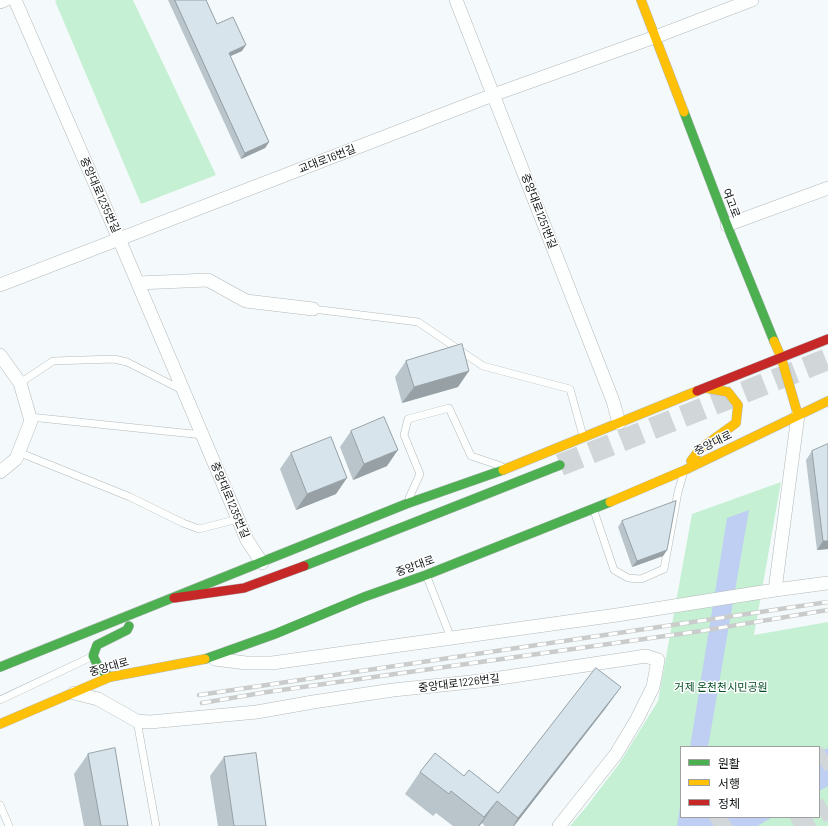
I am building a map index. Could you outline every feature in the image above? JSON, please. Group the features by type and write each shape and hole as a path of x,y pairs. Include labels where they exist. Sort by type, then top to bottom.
{"main road":[{"name":"여고로","path":"641,0 727,225 781,357 798,415"},
{"path":"0,667 406,504 509,468 828,339"},
{"path":"685,470 700,449 736,424 738,405 728,392 706,388"},
{"name":"중앙대로","path":"0,724 110,677 209,658 275,634 364,597 426,575 593,509 685,470 828,401"},
{"path":"174,598 244,588 273,578 560,464"},
{"path":"110,677 99,668 93,656 97,645 127,630 141,611"}],"street":[{"path":"0,2 5,0"},
{"name":"중앙대로1235번길","path":"15,0 119,239 247,540 262,562"},
{"name":"중앙대로1251번길","path":"456,0 613,401 619,423"},
{"name":"교대로16번길","path":"0,285 493,95 655,37 752,0"},
{"path":"727,225 828,188"},
{"path":"138,284 208,280 246,301 313,309"},
{"path":"0,355 20,383 30,417 30,421 16,459 0,472"},
{"path":"775,590 798,415"},
{"path":"209,658 246,663 272,663 616,615 828,583"},
{"name":"중앙대로1226번길","path":"72,692 98,699 137,720 150,722 257,712 393,690 480,681 646,656 658,660 653,687 637,719 616,754 559,826"}],"lane":[{"path":"313,309 418,322 483,366 570,389 584,438"},
{"path":"20,383 53,361 114,359 127,362 184,391"},
{"path":"406,504 420,474 404,435 408,419 449,408 471,456 509,468"},
{"path":"30,417 203,435"},
{"path":"18,452 130,497 183,523 199,529 238,519"},
{"path":"593,509 614,570 628,578 641,578 664,569 678,492 685,470"},
{"path":"426,575 451,638"},
{"path":"0,700 93,656"},
{"path":"137,720 156,826"},
{"path":"0,805 9,826"}],"green space":[{"path":"133,0 216,175 141,204 55,1"},
{"name":"거제 온천천시민공원","path":"781,482 754,635 828,622 828,826 570,826 619,764 658,701 692,514"}],"water":[{"path":"749,510 708,746 690,746 727,518"},
{"path":"828,748 828,786 820,790 820,752"},
{"path":"680,806 680,818 771,818 757,826 677,826"}],"building":[{"path":"175,0 206,0 217,24 233,17 246,45 229,53 269,142 245,153"},
{"path":"462,344 469,371 414,387 406,361"},
{"path":"384,417 398,450 364,464 351,431"},
{"path":"331,437 347,478 307,494 291,453"},
{"path":"828,444 828,541 823,541 812,451"},
{"path":"676,501 667,550 637,561 622,521"},
{"path":"596,668 621,687 518,818 497,801 484,817 451,791 449,794 420,772 435,753 464,776 469,770 498,793"},
{"path":"115,748 128,826 101,826 88,754"},
{"path":"256,753 266,826 234,826 224,757"}],"tunnel":[{"path":"560,465 828,359"},
{"path":"820,761 828,756"},
{"path":"820,812 828,808"},
{"path":"714,826 726,818"},
{"path":"794,826 810,818"}],"railway":[{"path":"199,695 828,602"},
{"path":"202,703 267,692 701,631 828,610"}],"traffic: fast":[{"path":"684,112 727,225 774,341"},
{"path":"304,566 560,465"},
{"path":"0,667 406,504 503,470"},
{"path":"205,659 275,634 364,597 426,575 610,502"},
{"path":"110,677 99,668 93,656 97,645 127,630 129,626"}],"traffic: slow":[{"path":"641,0 684,112"},
{"path":"774,341 781,357 798,415"},
{"path":"691,461 700,449 736,423 738,405 728,392 706,388"},
{"path":"503,470 697,391"},
{"path":"610,502 685,470 828,401"},
{"path":"0,724 110,677 205,659"}],"traffic: jam":[{"path":"697,391 828,339"},
{"path":"174,598 244,588 304,566"}]}
